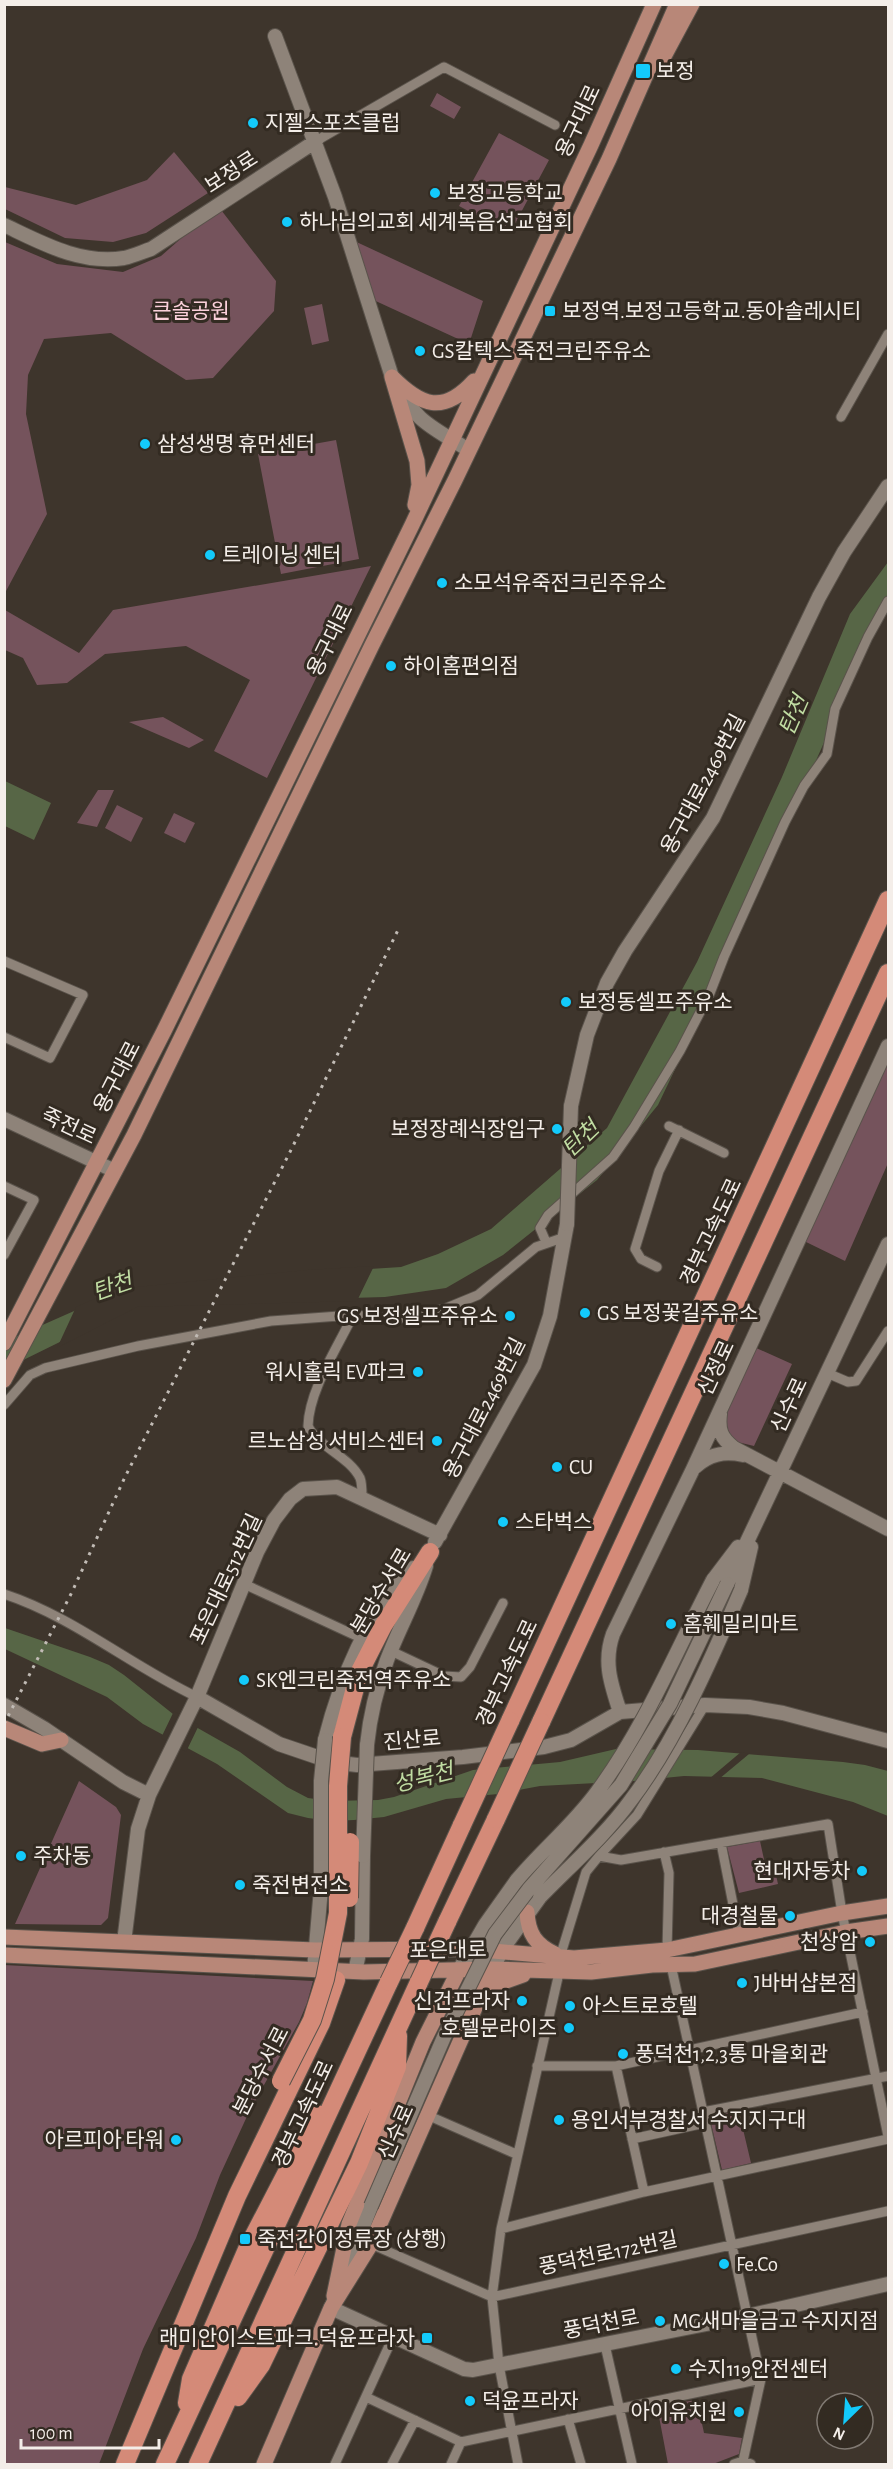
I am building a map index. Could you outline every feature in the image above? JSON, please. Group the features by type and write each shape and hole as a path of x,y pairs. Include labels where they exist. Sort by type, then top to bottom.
{"highway":[{"name":"경부고속도로","path":"165,2464 415,1928 888,900"},
{"path":"198,2464 419,1982 888,973"},
{"name":"분당수서로","path":"113,2464 227,2190 321,2023 336,1980 349,1913 350,1805 347,1740 373,1671 430,1552"},
{"name":"분당수서로","path":"125,2464 286,2084"}],"main road":[{"name":"용구대로","path":"4,1343 98,1163 412,525 495,344 591,145 654,4"},
{"name":"용구대로","path":"4,1380 115,1171 469,450 620,136 677,4"},
{"path":"620,136 692,4"},
{"path":"487,411 481,413 477,410 500,359 495,344"},
{"path":"392,377 414,397 426,402 442,403 464,392 483,370"},
{"path":"392,377 418,468 419,485 412,525"},
{"path":"4,1728 42,1744 61,1740"},
{"name":"포은대로","path":"4,1955 355,1972 492,1969 559,1973 591,1972 669,1957 739,1935 842,1913 888,1906"},
{"path":"527,1912 530,1932 537,1943 540,1947 560,1957"},
{"name":"포은대로","path":"4,1937 315,1950 470,1949 574,1958 669,1957 714,1960 846,1932 888,1926"},
{"path":"479,1999 500,1983 527,1971 524,1953"},
{"name":"신수로","path":"264,2464 331,2308 370,2244 492,1969"},
{"name":"신수로","path":"331,2308 349,2224 423,2042 459,1970"},
{"path":"450,1987 465,1978 474,1980 479,1986 479,1999"}],"street":[{"path":"275,36 316,141 392,377 403,399 417,417 469,450"},
{"path":"316,141 444,67 555,126"},
{"name":"보정로","path":"4,225 74,255 93,258 124,258 151,249 316,141"},
{"path":"841,417 888,334"},
{"name":"용구대로2469번길","path":"430,1552 534,1365 550,1316 566,1231 571,1107 588,1035 604,989 625,951 713,818 819,597 844,552 888,486"},
{"path":"546,1242 540,1230 548,1215 613,1157 680,1051 710,993 785,822 804,786 827,753 835,710 868,637 888,601"},
{"path":"4,961 83,995 50,1059 4,1037"},
{"name":"신정로","path":"620,1712 608,1672 608,1647 693,1469 888,1046"},
{"name":"죽전로","path":"4,1119 115,1171"},
{"path":"669,1126 724,1153"},
{"path":"657,1267 641,1259 635,1250 659,1171 679,1130"},
{"path":"4,1186 34,1200 7,1245 4,1256"},
{"path":"4,1405 30,1375 45,1368 138,1346 271,1321 353,1315 396,1318 418,1316 465,1302 478,1295 537,1247 566,1231"},
{"name":"신수로","path":"720,1582 756,1524 888,1244"},
{"path":"353,1315 317,1392 308,1417 308,1426 353,1468 361,1479 362,1497"},
{"path":"827,1373 848,1382 856,1381 888,1331"},
{"path":"720,1411 719,1424 725,1441 888,1529"},
{"path":"693,1469 704,1459 723,1453 748,1455"},
{"name":"포은대로512번길","path":"149,1795 197,1697 243,1584 274,1520 290,1499 303,1490 318,1486 337,1487 440,1535"},
{"path":"492,1969 527,1912 613,1823 633,1798 690,1700 741,1590 756,1524"},
{"path":"355,1972 360,1949 363,1856 340,1688 369,1626 405,1576 430,1552"},
{"path":"314,1970 321,1888 321,1781 374,1703 391,1651 419,1589 430,1552"},
{"path":"459,1970 470,1949 517,1880 561,1836 603,1784 626,1749 720,1582"},
{"path":"331,2308 371,2206 444,2037 495,1934 529,1889 621,1785 670,1704 720,1582"},
{"path":"243,1584 363,1639"},
{"name":"진산로","path":"4,1594 51,1613 125,1659 279,1744 332,1762 357,1765 504,1753 558,1745 620,1712 705,1705 749,1707 783,1713 888,1741"},
{"path":"391,1651 444,1676 461,1677 470,1667 503,1603"},
{"path":"4,1705 123,1782 149,1795 138,1829 124,1942"},
{"path":"560,1957 586,1872 637,1815 705,1705"},
{"path":"501,2229 644,2192 888,2137 842,1913 828,1824 621,1860 599,1856"},
{"path":"721,1843 739,1935"},
{"path":"664,1852 669,1873 669,1957 761,2379 743,2463"},
{"path":"321,1888 331,1906 350,1908 363,1887"},
{"path":"518,2464 499,2366 492,2297 501,2229 516,2154 559,1973"},
{"path":"537,2066 616,2066 862,2012"},
{"path":"616,2066 644,2192"},
{"path":"703,2112 888,2076"},
{"path":"427,2115 516,2154"},
{"path":"632,2139 705,2123"},
{"name":"풍덕천로172번길","path":"492,2297 888,2211"},
{"path":"370,2244 492,2297"},
{"name":"풍덕천로","path":"331,2308 464,2369 482,2369 747,2316 888,2284"},
{"path":"335,2464 393,2337"},
{"path":"605,2345 632,2464"},
{"path":"366,2397 461,2442 761,2379"},
{"path":"568,2419 581,2464"},
{"path":"392,2464 415,2420"},
{"path":"451,2464 461,2442"}],"green space":[{"path":"437,93 461,107 454,119 430,106"},
{"path":"499,133 549,160 510,233 459,206"},
{"path":"174,152 208,193 146,233 113,242 65,238 5,209 5,187 76,205 147,180"},
{"name":"큰솔공원","path":"218,206 276,281 274,311 213,378 186,380 111,333 44,339 28,375 26,414 47,514 5,593 5,242 57,264 123,272 161,256"},
{"path":"348,238 483,301 469,344 367,297"},
{"path":"322,304 329,341 312,345 304,308"},
{"path":"336,440 359,559 281,574 258,454"},
{"path":"371,566 267,778 214,751 250,680 186,646 105,654 67,683 37,685 23,658 5,650 5,610 79,653 113,610"},
{"path":"163,717 204,740 189,748 129,722"},
{"path":"98,790 114,790 97,827 77,823"},
{"path":"117,805 143,818 131,842 105,828"},
{"path":"174,813 195,823 185,843 164,833"},
{"path":"888,1061 888,1163 845,1261 804,1241"},
{"path":"754,1347 792,1364 754,1446 729,1440 723,1414"},
{"path":"79,1781 116,1807 121,1815 108,1918 101,1925 15,1924"},
{"path":"760,1841 765,1864 773,1862 778,1884 739,1893 727,1847"},
{"path":"4,1965 313,1981 299,2022 249,2112 220,2175 196,2238 143,2349 99,2464 5,2464"},
{"path":"738,2108 751,2163 722,2170 709,2115"},
{"path":"697,2400 704,2433 742,2438 739,2454 713,2464 668,2464 657,2406"}],"shaded area":[{"name":"탄천","path":"888,562 888,608 858,652 826,738 731,952 658,1105 597,1180 503,1255 446,1288 385,1297 137,1304 5,1369 4,1342 117,1292 307,1273 401,1267 438,1254 491,1229 607,1128 697,962 782,777 850,614"},
{"path":"5,781 51,803 34,840 5,826"},
{"path":"5,1628 109,1665 173,1714 240,1752 287,1787 308,1798 330,1801 378,1800 394,1797 473,1770 560,1762 616,1749 698,1750 843,1762 888,1771 888,1816 853,1802 762,1778 684,1776 540,1786 498,1794 446,1799 384,1817 332,1821 308,1818 288,1813 217,1764 143,1724 107,1697 5,1649"}],"pier":[{"path":"374,1266 357,1301 137,1307 57,1348 76,1307 117,1289 307,1270"},
{"path":"174,1711 199,1725 186,1752 161,1738"},
{"path":"741,1752 749,1754 719,1779 709,1779"}],"railway":[{"path":"4,1724 72,1592 125,1477 293,1146 398,930"}],"place":[{"name":"보정","path":"643,71"},
{"name":"지젤스포츠클럽","path":"253,123"},
{"name":"보정고등학교","path":"435,193"},
{"name":"하나님의교회 세계복음선교협회","path":"287,222"},
{"name":"보정역.보정고등학교.동아솔레시티","path":"550,311"},
{"name":"GS칼텍스 죽전크린주유소","path":"420,351"},
{"name":"삼성생명 휴먼센터","path":"145,444"},
{"name":"트레이닝 센터","path":"210,555"},
{"name":"소모석유죽전크린주유소","path":"442,583"},
{"name":"하이홈편의점","path":"391,666"},
{"name":"보정동셀프주유소","path":"566,1002"},
{"name":"보정장례식장입구","path":"557,1129"},
{"name":"GS 보정꽃길주유소","path":"585,1313"},
{"name":"GS 보정셀프주유소","path":"510,1316"},
{"name":"워시홀릭 EV파크","path":"418,1372"},
{"name":"르노삼성 서비스센터","path":"437,1441"},
{"name":"CU","path":"557,1467"},
{"name":"스타벅스","path":"503,1522"},
{"name":"홈훼밀리마트","path":"671,1624"},
{"name":"SK엔크린죽전역주유소","path":"244,1680"},
{"name":"주차동","path":"21,1856"},
{"name":"현대자동차","path":"862,1871"},
{"name":"죽전변전소","path":"240,1885"},
{"name":"대경철물","path":"790,1916"},
{"name":"천상암","path":"870,1942"},
{"name":"J바버샵본점","path":"742,1983"},
{"name":"신건프라자","path":"522,2001"},
{"name":"아스트로호텔","path":"570,2006"},
{"name":"호텔문라이즈","path":"569,2028"},
{"name":"풍덕천1,2,3통 마을회관","path":"623,2054"},
{"name":"용인서부경찰서 수지지구대","path":"559,2120"},
{"name":"아르피아 타워","path":"176,2140"},
{"name":"죽전간이정류장 (상행)","path":"245,2239"},
{"name":"Fe.Co","path":"724,2264"},
{"name":"MG새마을금고 수지지점","path":"660,2321"},
{"name":"래미안이스트파크.덕윤프라자","path":"427,2338"},
{"name":"수지119안전센터","path":"676,2369"},
{"name":"덕윤프라자","path":"470,2401"},
{"name":"아이유치원","path":"739,2412"}],"water label":[{"name":"성복천","path":"423,1777"}]}
